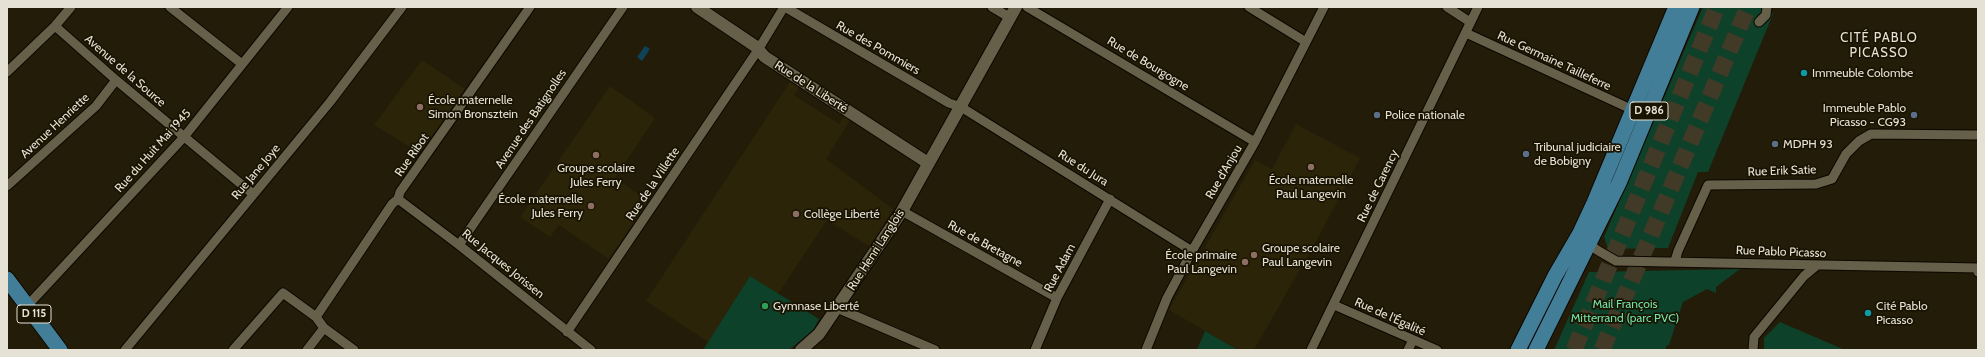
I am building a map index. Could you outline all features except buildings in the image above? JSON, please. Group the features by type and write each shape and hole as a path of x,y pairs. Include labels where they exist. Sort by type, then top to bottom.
{"main road":[{"name":"D 986","path":"1518,350 1555,276 1580,233 1594,203 1676,7"},
{"name":"D 986","path":"1536,350 1619,183 1692,7"},
{"name":"D 115","path":"9,286 28,305 60,350"}],"street":[{"path":"7,72 55,26 71,7"},
{"path":"170,7 242,64"},
{"name":"Rue du Huit Mai 1945","path":"28,305 184,137 288,7"},
{"name":"Rue Jane Joye","path":"125,350 330,102 402,7"},
{"name":"Rue Ribot","path":"316,317 392,204 398,199 400,192 530,7"},
{"name":"Avenue des Batignolles","path":"459,245 623,7"},
{"name":"Rue de la Liberté","path":"697,7 758,50 765,57 928,163"},
{"name":"Rue de la Villette","path":"567,332 758,50 785,7"},
{"name":"Rue des Pommiers","path":"785,7 948,103 961,107"},
{"path":"992,7 1009,17"},
{"name":"Rue Henri Langlois","path":"801,350 819,334 902,211 961,107 1009,17 1016,7"},
{"name":"Rue de Bourgogne","path":"1027,7 1255,142"},
{"path":"1249,7 1306,42"},
{"name":"Rue d'Anjou","path":"1146,350 1167,298 1192,251 1255,142 1324,7"},
{"path":"1447,7 1470,22"},
{"name":"Rue de Carency","path":"1311,350 1478,7"},
{"path":"1759,22 1766,15 1767,7"},
{"name":"Avenue de la Source","path":"55,26 116,80 253,194"},
{"name":"Rue Germaine Tailleferre","path":"1466,33 1633,110"},
{"name":"Avenue Henriette","path":"7,186 96,106 116,80"},
{"name":"Rue du Jura","path":"961,107 1192,251"},
{"name":"Rue Erik Satie","path":"1675,261 1678,251 1708,185 1816,184 1832,179 1846,154 1859,141 1871,134 1978,135"},
{"name":"Rue Jacques Jorissen","path":"398,199 459,245 590,350"},
{"name":"Rue Adam","path":"1035,350 1057,298 1110,199"},
{"path":"1588,244 1584,238 1594,203"},
{"name":"Rue de Bretagne","path":"902,211 1057,298"},
{"name":"Rue Pablo Picasso","path":"1588,244 1616,261 1978,268"},
{"path":"1753,350 1754,337 1804,276 1816,266"},
{"path":"233,350 283,293 316,317 324,328 354,350"},
{"name":"Rue de l'Égalité","path":"1334,305 1437,350"},
{"path":"837,308 935,350"},
{"path":"307,350 324,328"},
{"path":"1408,350 1413,340"}],"shaded area":[{"name":"École maternelle Simon Bronsztein","path":"422,60 465,89 420,153 374,125"},
{"name":"Collège Liberté","path":"790,82 799,87 794,95 839,124 844,116 850,120 826,159 893,209 870,247 827,220 778,294 750,276 708,342 646,301"},
{"name":"Groupe scolaire Jules Ferry","path":"610,86 655,118 615,178 648,201 609,259 559,225 550,237 520,217"},
{"name":"Groupe scolaire Paul Langevin","path":"1296,124 1360,158 1319,236 1254,350 1238,350 1169,310 1255,160 1272,169"}],"green space":[{"path":"1703,7 1767,7 1773,14 1708,172 1698,172 1668,248 1608,249 1604,237"},
{"name":"Mail François Mitterrand (parc PVC)","path":"1740,269 1716,287 1716,293 1707,289 1683,302 1669,345 1667,345 1665,350 1554,350 1589,272"},
{"name":"Gymnase Liberté","path":"750,276 819,319 813,330 789,350 703,350"},
{"path":"1780,322 1845,350 1764,350 1764,338"},
{"path":"1205,331 1238,350 1197,350"}],"water":[{"path":"645,46 650,49 642,61 637,57"}],"tunnel":[{"path":"1574,350 1717,7"},
{"path":"1602,350 1748,7"}],"place":[{"name":"Immeuble Colombe","path":"1804,73"},
{"name":"École maternelle Simon Bronsztein","path":"420,107"},
{"name":"Police nationale","path":"1377,115"},
{"name":"Immeuble Pablo Picasso - CG93","path":"1914,115"},
{"name":"MDPH 93","path":"1775,144"},
{"name":"Tribunal judiciaire de Bobigny","path":"1526,154"},
{"name":"Groupe scolaire Jules Ferry","path":"596,155"},
{"name":"École maternelle Paul Langevin","path":"1311,167"},
{"name":"École maternelle Jules Ferry","path":"591,206"},
{"name":"Collège Liberté","path":"796,214"},
{"name":"Groupe scolaire Paul Langevin","path":"1254,255"},
{"name":"École primaire Paul Langevin","path":"1245,262"},
{"name":"Gymnase Liberté","path":"765,306"},
{"name":"Cité Pablo Picasso","path":"1868,313"}],"district":[{"name":"CITÉ PABLO PICASSO","path":"1879,46"}]}
